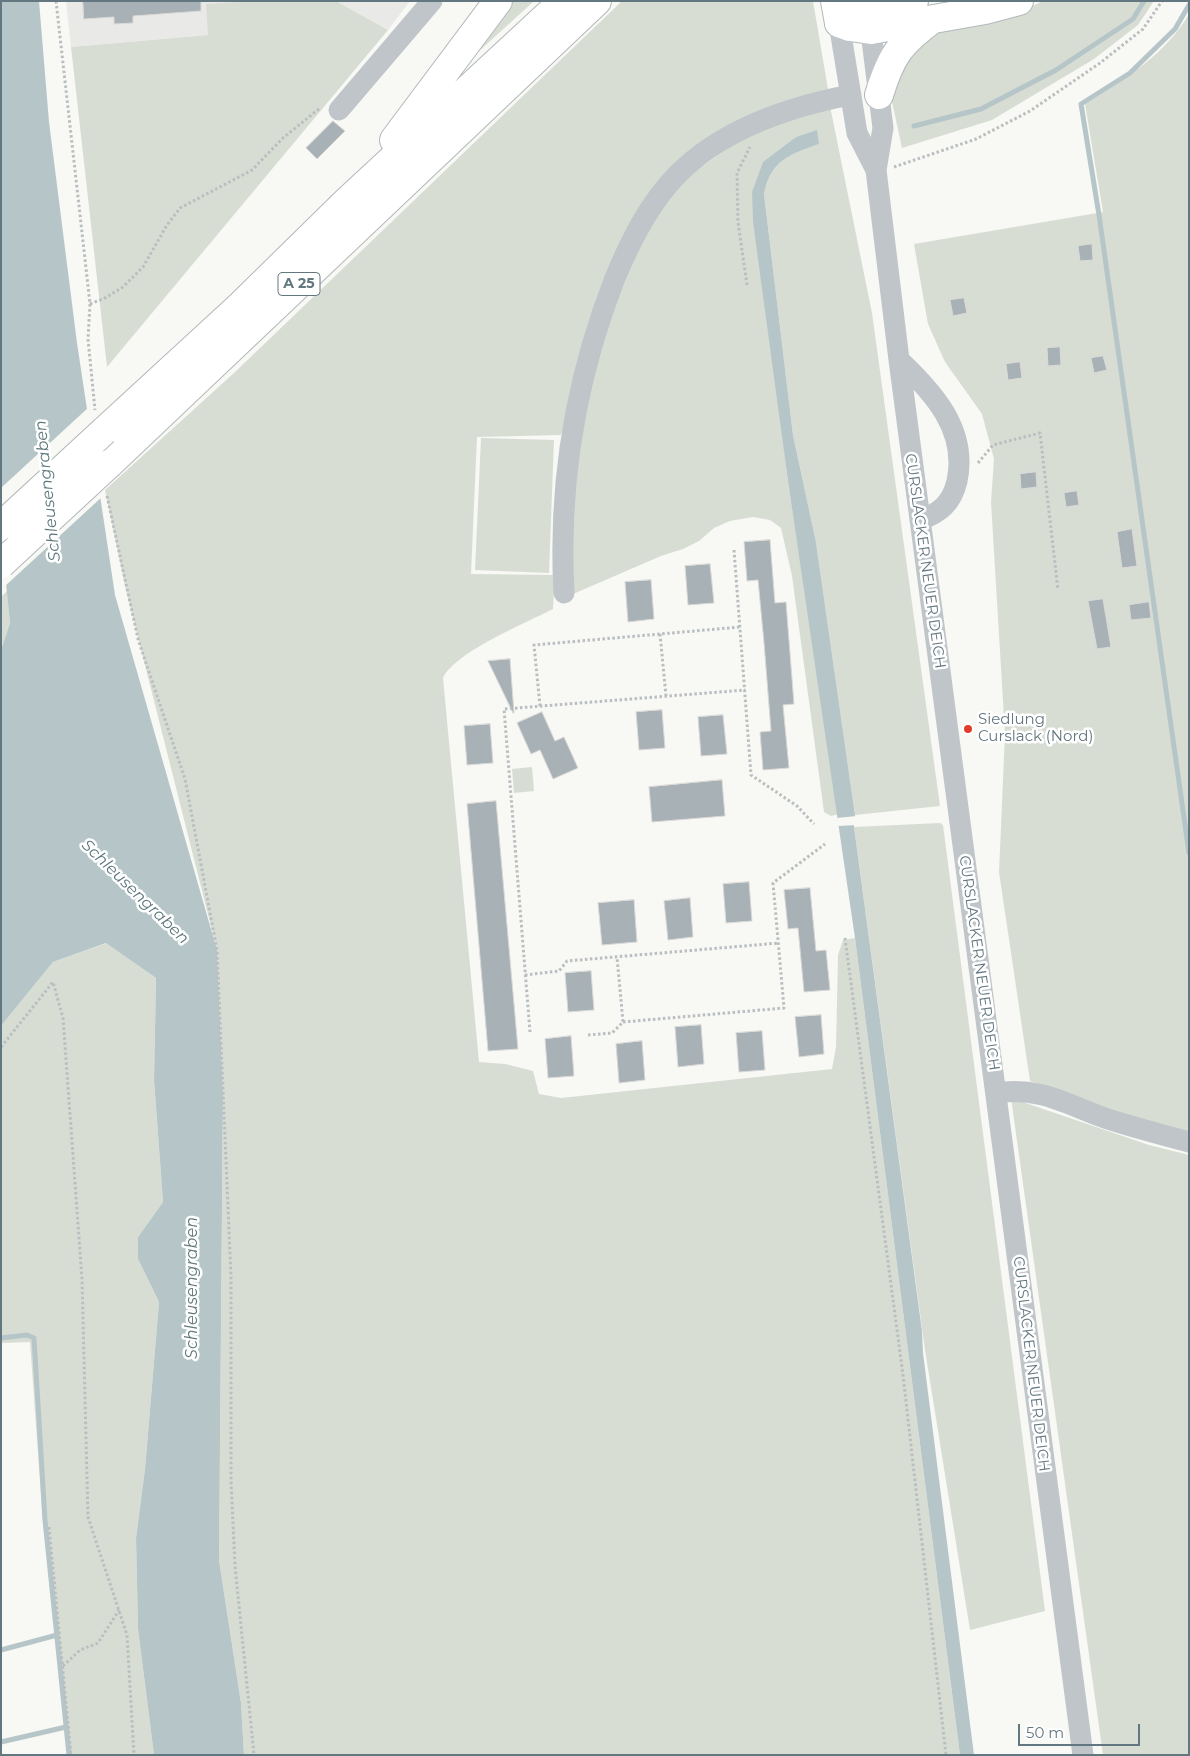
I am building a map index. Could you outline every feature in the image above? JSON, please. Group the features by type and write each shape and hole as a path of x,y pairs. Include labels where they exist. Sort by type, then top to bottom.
{"highway":[{"path":"347,201 498,1"},
{"name":"A 25","path":"1,526 100,423 241,305 347,201 563,1"},
{"name":"A 25","path":"1,564 597,1"},
{"path":"837,12 985,10 1019,1"},
{"path":"879,95 888,66 924,10"}],"street":[{"path":"339,110 432,1"},
{"name":"CURSLACKER NEUER DEICH","path":"837,12 857,132 876,170"},
{"name":"CURSLACKER NEUER DEICH","path":"869,12 883,128 876,170 899,360 1083,1755"},
{"path":"564,593 561,543 570,440 592,341 624,258 645,217 676,175 698,156 721,141 771,118 813,103 850,95"},
{"path":"899,360 929,390 951,424 958,443 959,473 955,493 941,511 920,520"},
{"path":"996,1093 1022,1090 1054,1097 1113,1120 1189,1142"}],"path":[{"path":"56,1 90,304 88,340 100,423"},
{"path":"876,170 916,160 976,139 1030,111 1100,63 1143,29 1162,1"},
{"path":"90,304 124,288 142,267 180,208 252,170 283,138 323,106 339,110"},
{"path":"748,285 738,222 738,173 750,146 771,118"},
{"path":"976,466 993,445 1040,433 1058,590"},
{"path":"106,492 138,639 185,779 217,950 231,1277 231,1481 235,1566 251,1701 254,1755"},
{"path":"734,550 751,775 797,806 814,824"},
{"path":"540,706 534,645 740,628"},
{"path":"660,634 666,696"},
{"path":"530,1032 504,709 746,690"},
{"path":"588,1035 612,1033 624,1022 784,1008 773,884 825,844"},
{"path":"845,938 903,1375 946,1755"},
{"path":"526,975 559,970 567,962 779,943"},
{"path":"617,957 624,1022"},
{"path":"1,1047 53,982 63,1018 81,1269 88,1517 127,1635 134,1755"},
{"path":"49,1527 71,1755"},
{"path":"63,1666 80,1650 98,1643 119,1610"}],"shaded area":[{"path":"66,1 257,1 208,35 71,47"},
{"path":"257,1 336,1 388,30 107,367 71,47 208,35 206,4"},
{"path":"336,1 410,1 388,30"},
{"path":"507,1 534,1 465,64"},
{"path":"622,1 813,1 828,89 789,105 646,206 561,435 477,437 471,574 555,575 553,609 476,648 450,668 443,678 479,1062 505,1064 533,1071 539,1094 561,1098 832,1069 836,1047 838,955 843,940 855,938 960,1755 244,1755 241,1703 219,1560 223,1093 217,950 125,586 105,490 235,372"},
{"path":"1043,1 1154,1 1138,25 1094,59 992,120 902,148 891,97 900,63 937,30 1015,14"},
{"path":"1189,14 1189,1136 1030,1081 999,872 1005,734 991,502 994,459 982,414 945,362 928,324 914,244 1103,212 1085,104 1115,85 1156,54 1179,29"},
{"path":"830,106 872,313 940,806 855,815 816,542 793,435 764,194 771,173 783,160 819,144 796,137 752,192 788,481 839,814 831,816 824,812 792,576 781,528 770,520 753,517 730,521 714,528 699,541 683,549 661,556 573,594 567,519 585,388 642,234 680,181 743,135"},
{"path":"481,438 554,440 549,573 475,570"},
{"path":"7,591 10,623 1,650 1,597"},
{"path":"532,767 534,791 514,793 512,769"},
{"path":"940,823 943,825 1045,1611 970,1630 925,1350 854,827"},
{"path":"107,943 156,978 154,1080 163,1202 138,1237 138,1259 159,1302 145,1469 136,1538 138,1629 154,1755 68,1755 43,1523 30,1342 1,1343 1,1026 53,962"},
{"path":"1011,1098 1149,1145 1189,1155 1189,1755 1103,1755"}],"water":[{"name":"Schleusengraben","path":"1,1 39,1 49,122 77,343 115,595 217,950 223,1093 219,1560 241,1703 244,1755 154,1755 138,1629 136,1538 145,1469 159,1302 138,1259 138,1237 163,1202 154,1080 156,978 106,943 53,962 1,1026 1,650 10,623 1,534"},
{"path":"817,130 819,144 783,160 771,173 764,194 793,435 816,542 855,815 854,827 922,1331 923,1353 974,1755 960,1755 855,938 788,481 753,222 752,192 763,162 796,137"}],"pier":[{"path":"89,407 103,496 4,587 1,558 1,488"},
{"path":"857,816 857,825 838,826 837,818"}],"building":[{"path":"83,1 201,1 201,11 133,16 133,23 114,24 114,17 84,19"},
{"path":"333,121 345,131 317,159 306,148"},
{"path":"1092,244 1093,260 1080,261 1078,246"},
{"path":"964,298 967,313 953,316 950,300"},
{"path":"1060,347 1061,365 1048,366 1047,348"},
{"path":"1103,356 1107,370 1094,373 1091,358"},
{"path":"1020,362 1022,378 1008,380 1006,364"},
{"path":"1036,472 1037,487 1021,489 1020,474"},
{"path":"1077,491 1079,505 1066,507 1064,493"},
{"path":"1132,529 1137,566 1122,568 1117,532"},
{"path":"770,540 775,603 786,602 794,704 783,705 789,768 763,770 760,732 771,731 764,643 758,580 747,581 744,542"},
{"path":"710,564 714,603 688,605 685,566"},
{"path":"651,580 654,619 628,622 625,582"},
{"path":"1103,599 1111,647 1097,649 1088,601"},
{"path":"1149,602 1151,618 1131,620 1129,605"},
{"path":"510,659 514,713 488,661"},
{"path":"662,710 665,748 639,750 636,712"},
{"path":"542,712 555,741 564,737 578,768 553,779 540,750 531,754 517,723"},
{"path":"723,715 727,754 701,756 698,717"},
{"path":"490,724 493,763 467,765 464,726"},
{"path":"722,780 725,816 652,822 649,787"},
{"path":"496,801 518,1049 488,1051 467,804"},
{"path":"749,882 752,921 726,923 723,884"},
{"path":"810,888 816,951 826,950 830,990 804,992 798,928 788,929 784,890"},
{"path":"690,898 693,937 668,940 664,901"},
{"path":"634,900 637,942 602,945 598,903"},
{"path":"591,971 594,1010 568,1012 565,973"},
{"path":"821,1015 824,1054 799,1057 795,1017"},
{"path":"701,1025 704,1064 678,1067 675,1027"},
{"path":"762,1031 765,1070 739,1072 736,1033"},
{"path":"571,1036 574,1076 548,1078 545,1039"},
{"path":"642,1041 645,1080 619,1083 616,1044"}],"waterway":[{"path":"914,126 981,109 1056,70 1133,19 1144,1"},
{"path":"1189,5 1175,29 1130,73 1081,104 1099,215 1189,853"},
{"path":"1,1338 27,1335 34,1338 45,1520 69,1755"},
{"path":"1,1650 57,1635"},
{"path":"1,1742 66,1727"}],"place":[{"name":"Siedlung Curslack (Nord)","path":"968,729"}]}
